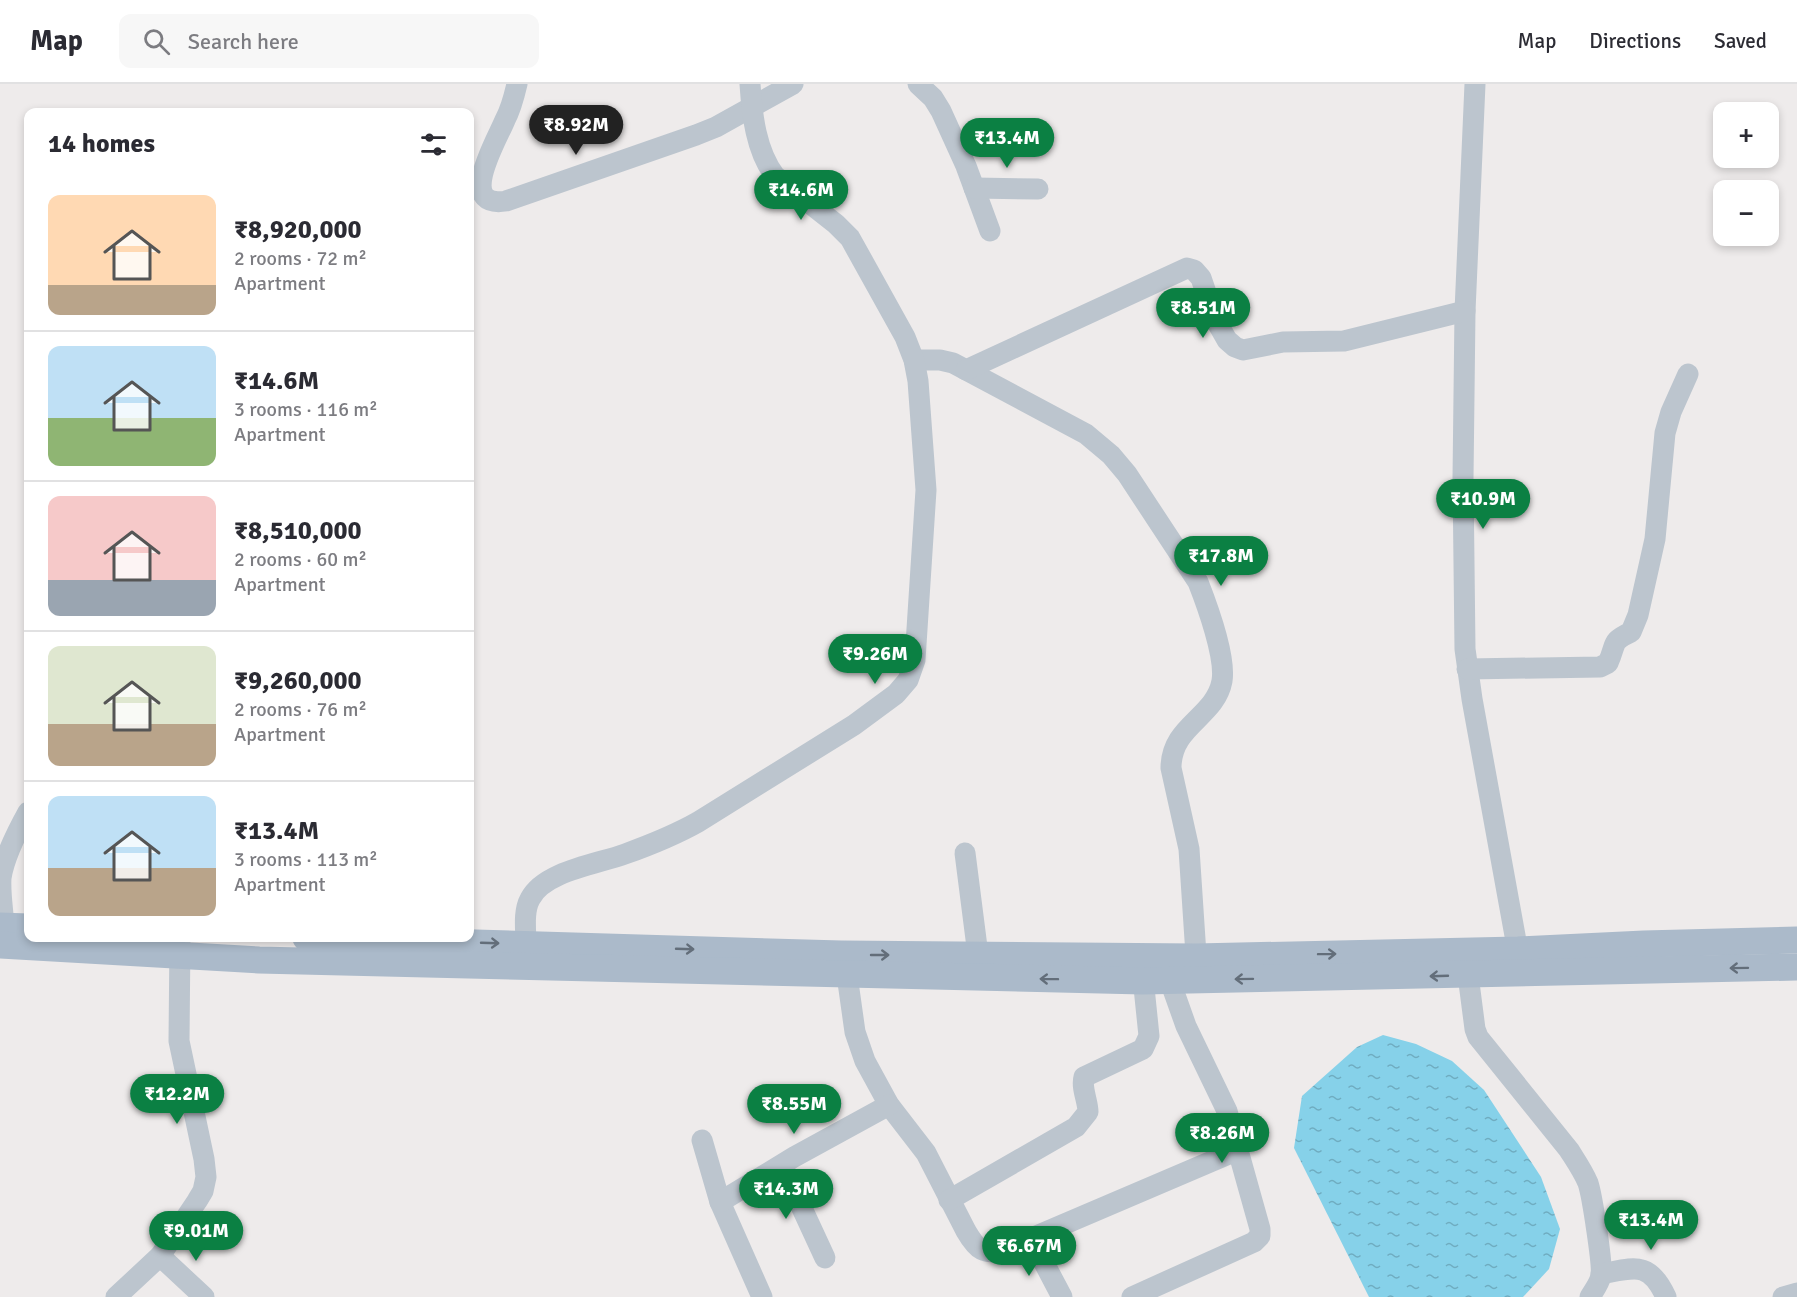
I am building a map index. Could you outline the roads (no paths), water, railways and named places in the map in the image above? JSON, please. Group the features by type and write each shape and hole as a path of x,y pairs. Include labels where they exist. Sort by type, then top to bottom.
{"main road":[{"path":"8,931 24,932"},
{"path":"324,942 364,951 847,975 1197,969 1468,975 1519,961 1655,944 1797,940"},
{"path":"134,942 180,946 259,960 364,951 526,945 841,954 978,955 1142,969 1170,981 1197,969 1519,961 1797,967"}],"street":[{"path":"517,84 510,109 481,179 486,198 495,203 696,135 752,108 793,84"},
{"path":"526,945 526,909 530,897 538,887 553,877 625,854 683,831 854,725 896,694 908,680 915,660 926,490 918,381 914,360 905,338 850,238 836,224 775,176 768,166 762,153 752,108 750,84"},
{"path":"918,84 933,98 941,111 990,231"},
{"path":"1470,87 1463,478 1467,669 1519,961"},
{"path":"974,188 1038,189"},
{"path":"966,370 1187,268 1194,270 1201,278 1221,330 1235,347 1243,350 1282,342 1344,341 1465,310"},
{"path":"914,360 940,360 953,363 1086,434 1111,455 1127,474 1189,567 1206,602 1220,653 1222,681 1210,705 1179,738 1171,757 1171,768 1189,849 1197,969"},
{"path":"1467,669 1600,667 1608,663 1614,644 1618,638 1631,632 1638,615 1654,538 1665,433 1671,412 1688,374"},
{"path":"8,931 0,890 2,868 24,820"},
{"path":"966,854 978,955"},
{"path":"116,1297 160,1256 203,1191 206,1177 179,1041 180,946"},
{"path":"949,1200 1076,1127 1088,1112 1088,1101 1082,1082 1084,1077 1136,1053 1147,1044 1149,1036 1142,969"},
{"path":"847,975 858,1045 889,1105 926,1153 973,1244 981,1250 997,1252 1238,1150"},
{"path":"1468,975 1475,1029 1479,1037 1569,1150 1588,1185 1601,1261 1601,1275 1590,1297"},
{"path":"1132,1297 1254,1242 1260,1236 1227,1111 1186,1026 1170,981"},
{"path":"720,1202 889,1105"},
{"path":"702,1140 720,1202 762,1297"},
{"path":"782,1165 825,1258"},
{"path":"1031,1238 1062,1297"},
{"path":"160,1256 204,1297"},
{"path":"1601,1275 1636,1268 1644,1269 1657,1282 1666,1297"},
{"path":"1783,1297 1797,1293"}],"water":[{"path":"1383,1035 1416,1044 1452,1061 1484,1090 1541,1177 1560,1229 1549,1269 1523,1297 1369,1297 1294,1148 1302,1096 1357,1047"}]}
